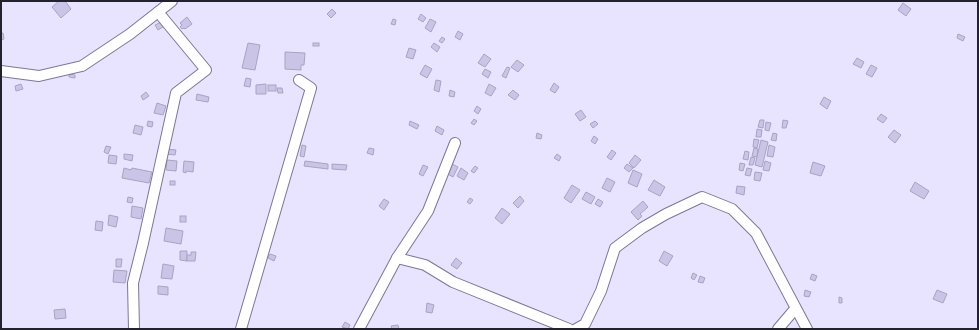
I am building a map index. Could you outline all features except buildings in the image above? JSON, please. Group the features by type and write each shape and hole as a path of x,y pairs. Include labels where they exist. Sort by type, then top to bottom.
{"street":[{"path":"1,71 39,76 82,66 130,34 172,1"},
{"path":"134,329 133,283 176,93 206,70 158,12"},
{"path":"242,329 310,88 299,80"},
{"path":"359,329 397,258 428,211 455,143"},
{"path":"582,327 601,291 615,248 642,228 666,214 702,197 732,210 756,234 807,329"},
{"path":"397,258 425,265 453,282 569,329"},
{"path":"778,329 795,309"}]}
